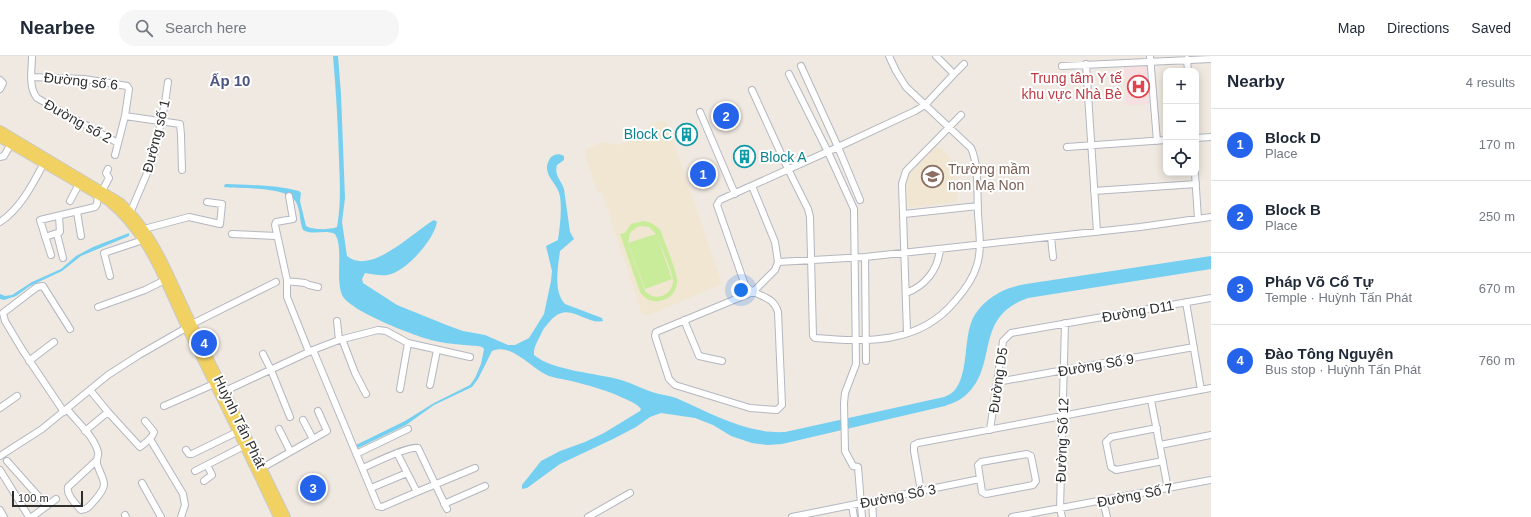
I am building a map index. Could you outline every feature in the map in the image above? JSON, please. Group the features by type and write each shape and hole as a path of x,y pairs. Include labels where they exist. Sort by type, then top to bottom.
{"main road":[{"name":"Huỳnh Tấn Phát","path":"0,130 100,193 123,214 142,240 150,251 225,391 262,468 281,515"},
{"name":"Huỳnh Tấn Phát","path":"0,138 79,184 120,202 131,211 160,254 214,384 244,446 281,515"}],"street":[{"path":"31,77 32,56"},
{"path":"752,90 808,209 810,217 813,336 815,338 856,341 889,339 921,329 932,323 957,300 966,287 977,264 980,245 974,156 970,148 902,81 889,56"},
{"path":"936,56 954,74"},
{"path":"1150,59 1157,141"},
{"path":"1062,66 1150,59 1211,59"},
{"path":"1187,59 1188,68"},
{"path":"752,186 775,242 778,262 775,270 753,292 656,332 655,337 674,385 750,408 777,410 782,405 778,312 776,304 771,300 753,292 744,282 717,205 720,200 828,152 925,105 964,64"},
{"path":"1086,64 1096,232"},
{"path":"801,66 838,147 860,200"},
{"path":"789,74 828,152 854,209 856,364 845,392 845,451 853,466 858,467 862,517"},
{"name":"Đường số 6","path":"31,77 84,79 127,86 129,89 126,116"},
{"name":"Đường số 2","path":"31,77 33,91 37,98 118,143"},
{"path":"0,80 3,83 0,89"},
{"name":"Đường số 1","path":"131,211 153,159 168,82"},
{"path":"700,112 735,194"},
{"path":"907,333 902,184 906,171 961,115"},
{"path":"115,155 126,116 180,124 182,170"},
{"path":"1199,138 1211,137"},
{"path":"1067,147 1163,140"},
{"path":"0,157 4,156 11,144"},
{"path":"0,222 5,219 19,204 32,185 44,163"},
{"path":"51,255 40,220 77,212 96,206 100,193 109,178 106,173 108,169"},
{"path":"1195,176 1198,219"},
{"path":"70,201 79,184"},
{"path":"1094,191 1196,184"},
{"path":"289,196 293,219 276,222 275,225 287,281 287,297 363,468 378,506 380,507 435,483 475,468"},
{"path":"144,229 189,217 220,224 222,204 207,202"},
{"path":"904,214 978,206"},
{"path":"77,212 81,236"},
{"path":"45,237 57,234 60,231 59,216"},
{"path":"778,262 854,258 904,253 1096,232 1211,217"},
{"path":"57,234 63,258"},
{"path":"232,234 277,236"},
{"path":"1051,237 1053,257"},
{"path":"110,276 104,253 142,240"},
{"path":"906,293 921,286 928,278 939,261 940,249"},
{"path":"865,257 866,361"},
{"path":"98,307 146,290 165,280"},
{"path":"287,281 305,283 318,287"},
{"path":"1,453 42,429 108,375 125,364 189,326 276,282"},
{"path":"70,329 42,286 36,287 3,314 2,321 29,361 66,410 90,437 98,451 96,461 68,487 67,490 81,510 88,508 104,488 96,461"},
{"name":"Đường D11","path":"1011,333 1211,298"},
{"path":"1186,302 1201,390"},
{"path":"684,320 699,356 722,361"},
{"path":"337,321 340,339 366,394"},
{"name":"Đường Số 12","path":"1062,517 1060,509 1065,323"},
{"path":"225,391 340,339 384,330 408,343 470,357"},
{"name":"Đường D5","path":"990,430 1003,341 1011,333"},
{"path":"29,361 54,342"},
{"path":"400,389 408,343"},
{"name":"Đường Số 9","path":"998,382 1194,347"},
{"path":"430,385 437,350"},
{"path":"263,354 290,417"},
{"path":"164,406 214,384"},
{"path":"921,492 914,451 914,445 918,443 1211,388"},
{"path":"90,390 140,447 150,439 154,432 145,421"},
{"path":"0,408 17,396"},
{"path":"1151,400 1168,488"},
{"path":"262,468 327,431 318,411"},
{"path":"85,431 108,412"},
{"path":"303,420 313,439"},
{"path":"1157,428 1111,437 1106,442 1111,467 1116,470 1163,461"},
{"path":"279,429 290,451"},
{"path":"356,454 408,429"},
{"path":"186,450 192,454 237,432"},
{"path":"1160,445 1211,434"},
{"path":"150,439 183,494 185,505 181,517"},
{"path":"195,472 244,446"},
{"path":"363,468 397,453 418,448 446,507 484,486"},
{"path":"397,453 417,492"},
{"path":"1027,454 1031,456 1036,481 1033,485 986,494 982,492 980,479 978,465 981,462 1027,454"},
{"path":"7,461 46,506"},
{"path":"204,481 212,475 207,465"},
{"path":"0,470 29,517"},
{"path":"371,488 407,473"},
{"name":"Đường Số 3","path":"792,517 980,479"},
{"name":"Đường Số 7","path":"1012,517 1211,480"},
{"path":"142,483 161,517"},
{"path":"588,517 630,492"},
{"path":"32,517 56,499"},
{"path":"872,501 873,517"},
{"path":"1103,501 1107,517"},
{"path":"852,505 854,517"},
{"path":"0,510 4,517"}],"shaded area":[{"name":"Trung tâm Y tế khu vực Nhà Bè","path":"1146,65 1149,67 1152,104 1126,105 1124,66"},
{"path":"661,121 667,123 722,284 647,316 642,314 602,192 598,193 586,159 586,149 605,142 616,145 643,136 648,126"},
{"name":"Trường mầm non Mạ Non","path":"937,145 954,161 957,200 956,202 910,208 908,205 907,179 909,174"}],"green space":[{"path":"646,221 653,224 661,231 677,278 676,289 672,295 666,299 659,301 651,300 646,298 640,292 620,234 625,233 631,224","holes":["642,226 649,227 656,234 628,243 630,233 637,227","658,239 669,266 673,281 670,290 659,297 653,296 645,291 628,243 645,289 672,279"]}],"water":[{"path":"333,56 338,56 341,94 345,198 342,222 347,256 357,261 380,257 434,220 437,222 435,229 425,246 410,262 394,273 387,275 365,273 362,279 363,283 397,305 463,331 485,335 508,345 515,345 529,338 544,314 551,281 552,271 546,246 558,240 561,207 560,196 547,168 551,157 560,154 564,156 564,160 557,165 556,172 564,189 570,232 574,239 560,251 557,279 559,292 561,299 565,304 602,318 603,321 590,320 571,313 564,312 558,314 543,330 535,346 534,355 552,365 621,380 655,393 676,398 716,416 756,430 785,432 949,395 954,391 962,377 969,331 971,323 978,310 993,296 1015,286 1211,256 1211,269 1028,298 1011,306 1000,317 993,329 977,382 965,396 945,406 782,444 767,445 752,443 731,436 713,425 695,418 661,413 650,417 636,427 613,439 560,464 527,488 522,489 522,485 541,461 560,451 604,433 641,409 633,402 607,391 549,376 542,373 514,353 499,349 492,351 478,379 472,387 434,405 406,425 358,448 356,445 405,421 434,403 470,385 481,364 484,349 478,346 446,343 426,339 370,316 357,308 347,301 342,295 339,280 339,247 335,234 327,232 307,232 303,230 299,209 296,202 291,197 283,193 263,189 224,187 225,184 253,185 299,191 301,193 300,201 306,226 321,229 337,227 340,202 340,177"},
{"path":"129,233 129,236 81,256 62,271 30,286 16,296 4,300 0,299 0,294 5,296 12,295 32,282 61,269 76,256 93,247"}],"place":[{"name":"Trung tâm Y tế khu vực Nhà Bè","path":"1138,86"},
{"name":"Block B","path":"726,116"},
{"name":"Block C","path":"687,134"},
{"name":"Block A","path":"744,157"},
{"name":"Block D","path":"703,174"},
{"name":"Trường mầm non Mạ Non","path":"932,177"},
{"name":"Đào Tông Nguyên","path":"204,343"},
{"name":"Pháp Võ Cổ Tự","path":"313,488"}],"district":[{"name":"Ấp 10","path":"230,80"}]}
